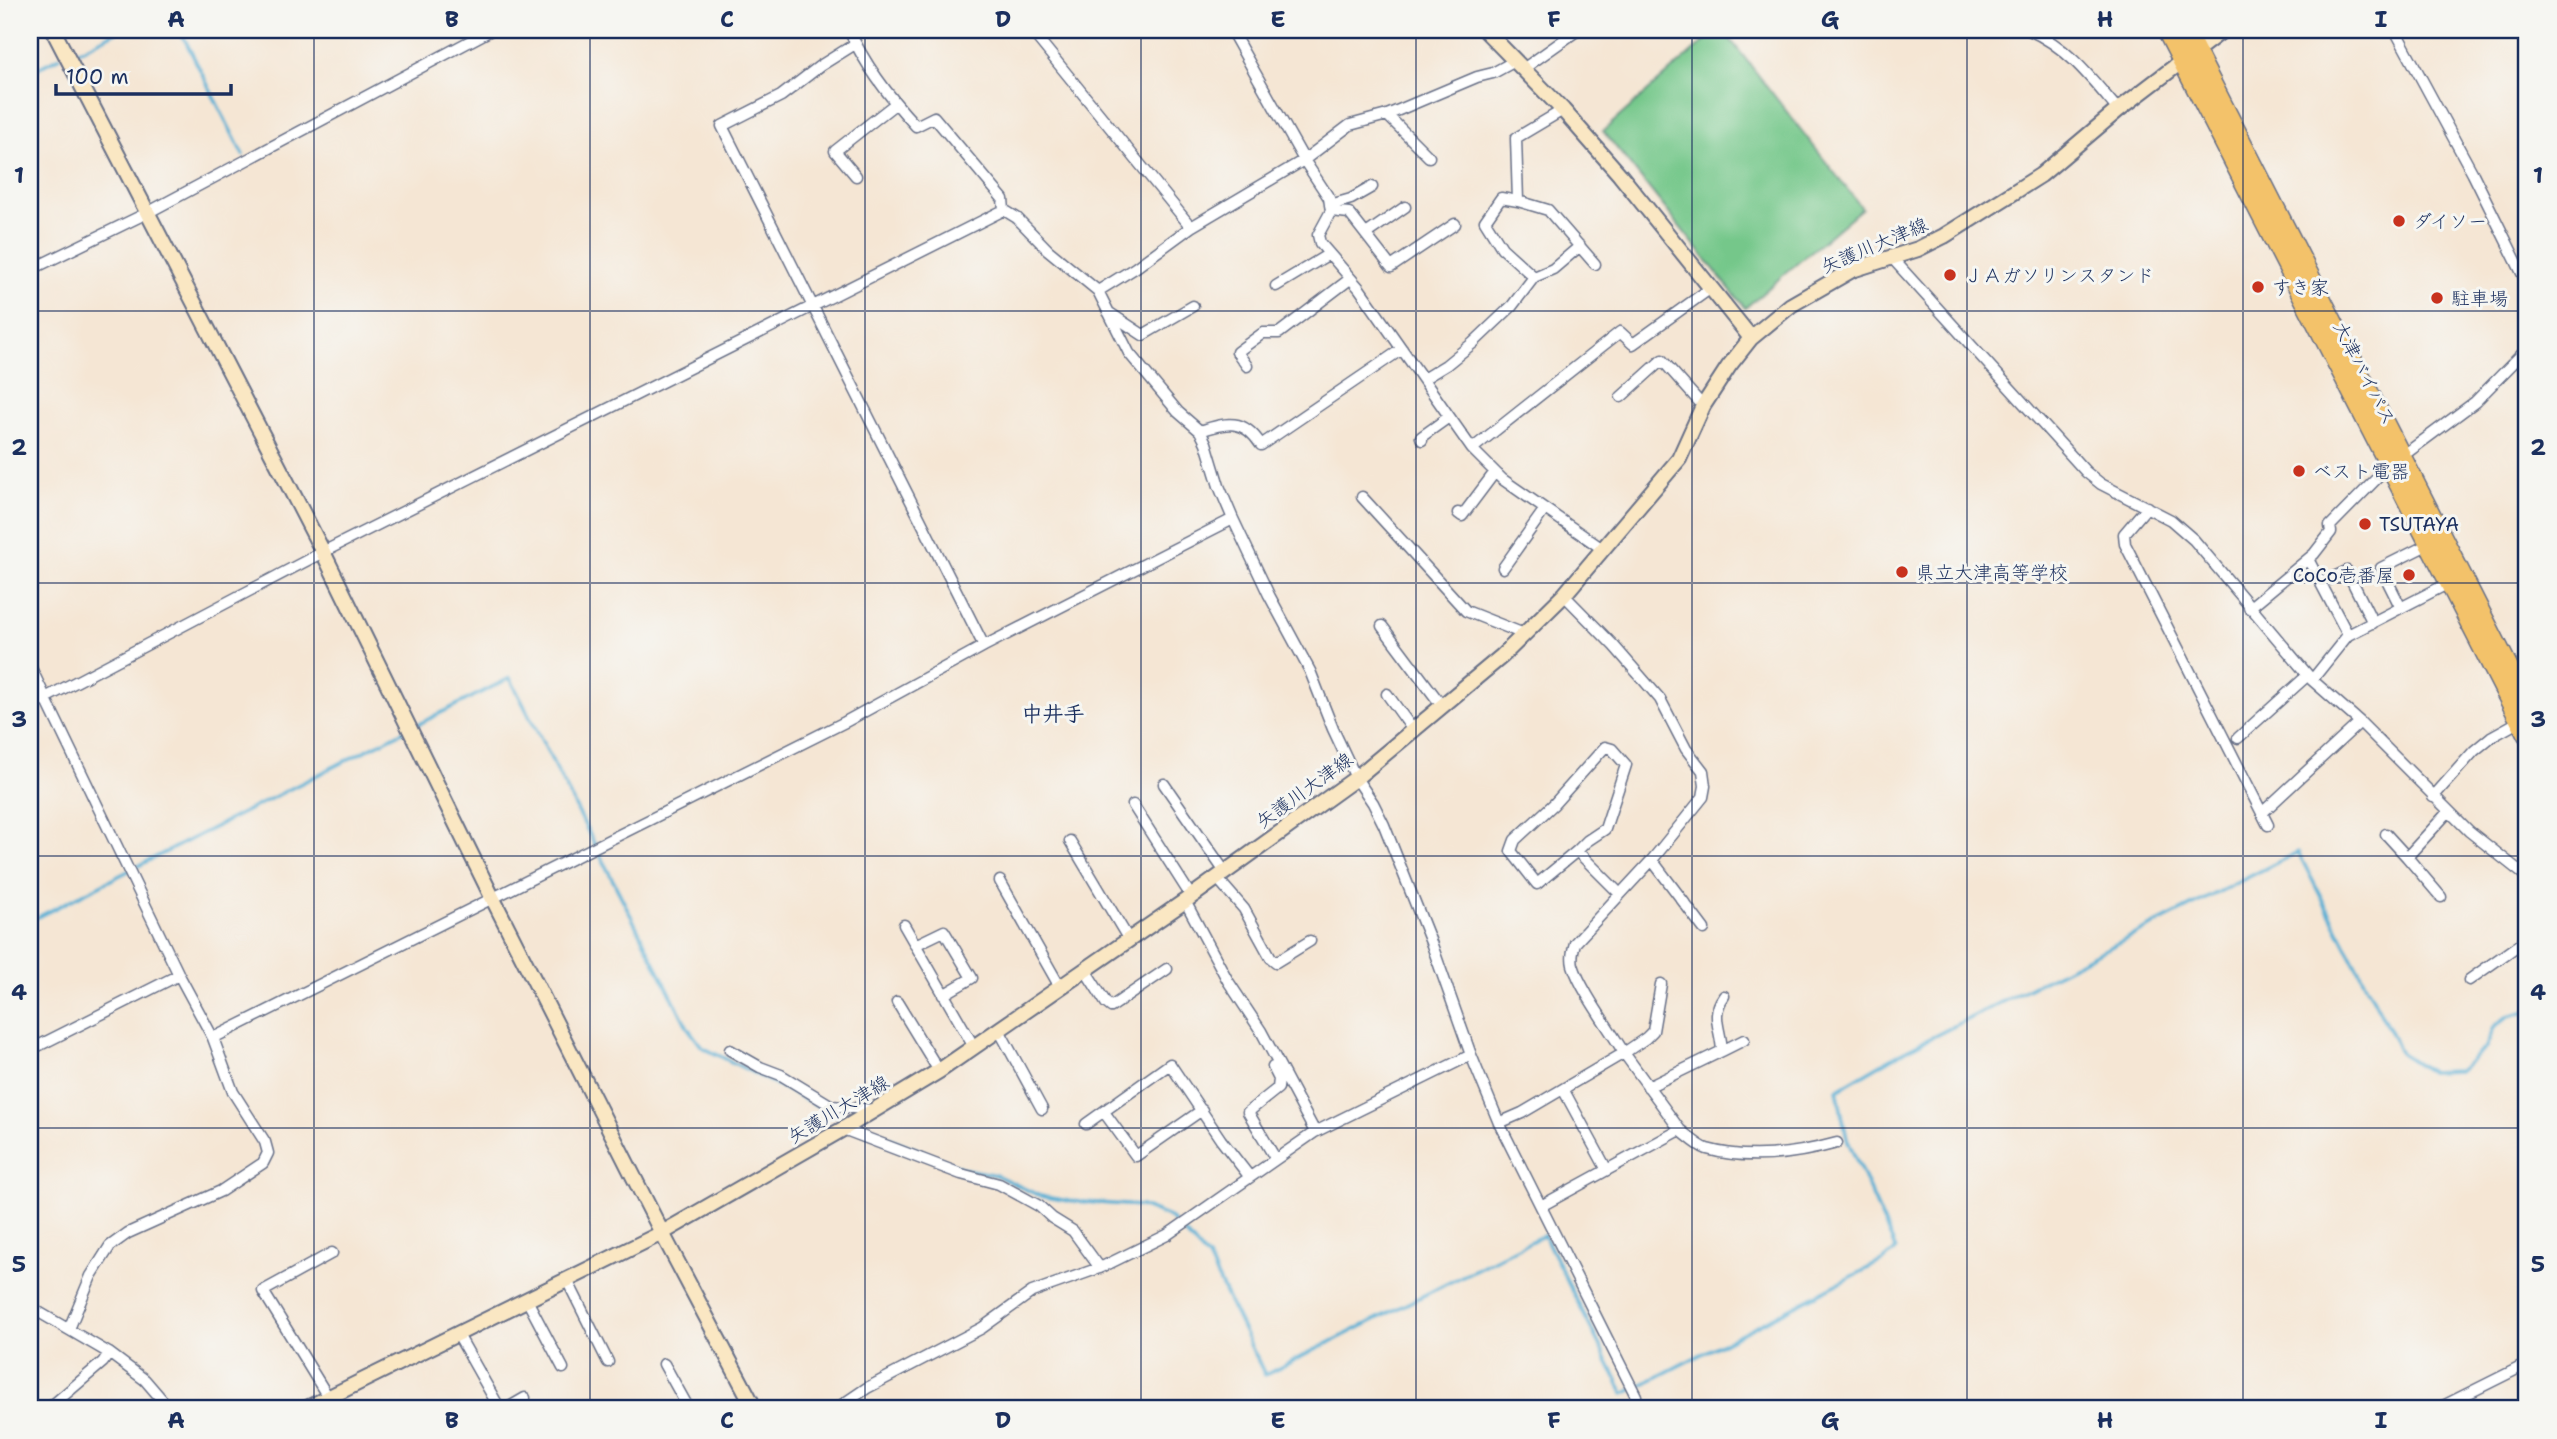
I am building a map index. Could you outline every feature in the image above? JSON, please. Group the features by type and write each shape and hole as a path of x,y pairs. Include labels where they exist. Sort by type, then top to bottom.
{"highway":[{"name":"大津バイパス","path":"2166,30 2189,55 2395,462 2527,702"},
{"name":"大津バイパス","path":"2185,30 2189,55"},
{"name":"大津バイパス","path":"2395,462 2429,544 2524,728"}],"main road":[{"path":"53,30 323,552 492,897 662,1233 755,1409"},
{"path":"1485,30 1563,110 1620,175 1751,338"},
{"name":"矢護川大津線","path":"305,1409 662,1233 843,1129 939,1071 999,1030 1356,778 1502,656 1564,595 1679,459 1703,406 1751,338 1808,294 1852,270 1918,249 1944,236 2041,175 2118,110 2223,30"}],"street":[{"path":"30,271 147,213 492,30"},
{"path":"849,30 855,44 895,104 916,126 934,117 1003,199 1004,210"},
{"path":"1031,30 1191,227"},
{"path":"1231,30 1304,160 1329,198 1331,208 1318,234 1320,243 1359,288 1472,449 1496,472 1604,550"},
{"path":"1098,291 1191,227 1304,160 1350,125 1387,115 1477,77 1519,65 1578,30"},
{"path":"2029,30 2051,41 2074,58 2118,110"},
{"path":"2395,30 2473,174 2527,282"},
{"path":"855,44 820,66 781,96 722,126 984,646"},
{"path":"856,176 835,152 895,104"},
{"path":"1518,201 1516,138 1563,110"},
{"path":"1387,115 1429,157"},
{"path":"1331,208 1372,187"},
{"path":"1534,277 1502,248 1485,221 1501,198 1548,210 1595,264"},
{"path":"1366,234 1405,206"},
{"path":"1331,208 1349,213 1391,267 1455,224"},
{"path":"30,706 323,552 1004,210"},
{"path":"1004,210 1017,218 1048,250 1098,291 1129,353 1178,412 1200,431 1233,519 1269,595 1310,671 1356,778 1384,825 1499,1123 1636,1396"},
{"path":"1423,379 1473,343 1512,306 1534,277 1553,270 1580,246"},
{"path":"1276,286 1329,254"},
{"path":"1892,258 2086,472 2101,484 2171,520 2194,540 2310,678 2360,722 2433,797 2499,856 2527,877"},
{"path":"1247,366 1237,352 1263,333 1279,333 1350,279"},
{"path":"1472,449 1620,332 1633,344 1711,288"},
{"path":"1107,312 1143,335 1193,306"},
{"path":"1200,431 1234,423 1253,432 1261,445 1402,349"},
{"path":"2249,608 2308,559 2331,532 2330,526 2395,462 2475,402 2527,349"},
{"path":"1620,397 1662,360 1703,406"},
{"path":"1422,440 1421,437 1449,417"},
{"path":"1458,513 1462,516 1496,472"},
{"path":"1363,497 1466,611 1524,634"},
{"path":"2147,508 2124,534 2125,544 2268,825"},
{"path":"1503,568 1545,509"},
{"path":"213,1038 845,722 984,646 1233,519"},
{"path":"2401,608 2381,568 2429,544"},
{"path":"2308,559 2348,635"},
{"path":"2321,583 2347,571 2373,623"},
{"path":"2238,738 2310,678 2348,635 2449,583"},
{"path":"1564,595 1614,646 1660,699 1686,749 1703,771 1705,786 1703,797 1652,860 1575,943 1572,952 1573,965 1581,982 1625,1053 1680,1130 1705,1148 1742,1154 1801,1153 1837,1143"},
{"path":"1382,626 1442,706"},
{"path":"30,667 179,975 213,1038 233,1092 265,1142 268,1153 263,1163 221,1191 128,1233 110,1246 91,1276 69,1329"},
{"path":"1387,694 1413,730"},
{"path":"2262,813 2360,722"},
{"path":"2433,797 2474,751 2491,737 2524,728"},
{"path":"1605,747 1612,750 1626,765 1605,829 1577,850 1537,884 1511,851 1515,840 1554,804 1605,747"},
{"path":"1164,783 1244,909 1271,958 1276,962 1310,941"},
{"path":"1133,805 1188,898 1228,981 1261,1031 1315,1132"},
{"path":"2407,857 2449,811"},
{"path":"2386,834 2441,897"},
{"path":"1070,841 1129,940"},
{"path":"1577,850 1620,894"},
{"path":"1652,860 1704,929"},
{"path":"1000,881 1060,987"},
{"path":"904,925 974,1047"},
{"path":"915,945 944,930 972,978 943,995"},
{"path":"2469,980 2527,939"},
{"path":"1085,970 1111,1007 1167,969"},
{"path":"30,1050 179,975"},
{"path":"1499,1123 1563,1089 1646,1038 1653,1031 1661,984"},
{"path":"1722,1051 1721,1034 1715,1014 1716,1007 1724,996"},
{"path":"897,1002 939,1071"},
{"path":"999,1030 1042,1110"},
{"path":"1256,1032 1279,1079 1278,1088 1248,1112 1275,1158"},
{"path":"1648,1087 1744,1040"},
{"path":"730,1050 781,1075 832,1105 874,1110"},
{"path":"836,1409 867,1388 982,1328 1032,1292 1100,1268 1167,1235 1315,1132 1471,1055"},
{"path":"1086,1124 1170,1064 1250,1176"},
{"path":"1563,1089 1607,1170"},
{"path":"1104,1112 1136,1156 1202,1110"},
{"path":"843,1129 961,1174 999,1184 1039,1206 1073,1231 1100,1268"},
{"path":"1541,1206 1680,1130"},
{"path":"328,1396 263,1290 332,1253"},
{"path":"567,1280 608,1362"},
{"path":"527,1300 563,1368"},
{"path":"30,1307 109,1353 145,1380 170,1409"},
{"path":"457,1333 500,1409"},
{"path":"48,1409 103,1362 109,1353"},
{"path":"664,1364 689,1409"},
{"path":"2437,1409 2527,1364"},
{"path":"506,1409 524,1398"}],"green space":[{"path":"1717,30 1723,30 1862,208 1745,308 1603,131"}],"waterway":[{"path":"73,54 120,30"},
{"path":"180,30 243,155"},
{"path":"30,72 60,57"},
{"path":"413,727 510,678 688,1028 702,1047 848,1121"},
{"path":"30,921 406,730"},
{"path":"858,1125 965,1169 996,1175 1040,1196 1069,1201 1141,1206 1169,1217 1208,1258 1265,1375 1544,1235 1624,1394 1884,1260 1896,1250 1847,1139 1837,1090 1897,1055 2298,852 2401,1053 2430,1072 2459,1071 2486,1047 2494,1027 2508,1016 2527,1011"}],"place":[{"name":"ダイソー","path":"2399,221"},
{"name":"ＪＡガソリンスタンド","path":"1950,275"},
{"name":"すき家","path":"2258,287"},
{"name":"駐車場","path":"2437,298"},
{"name":"ベスト電器","path":"2299,471"},
{"name":"TSUTAYA","path":"2365,524"},
{"name":"県立大津高等学校","path":"1902,572"},
{"name":"CoCo壱番屋","path":"2409,575"}],"district":[{"name":"中井手","path":"1053,714"}]}
